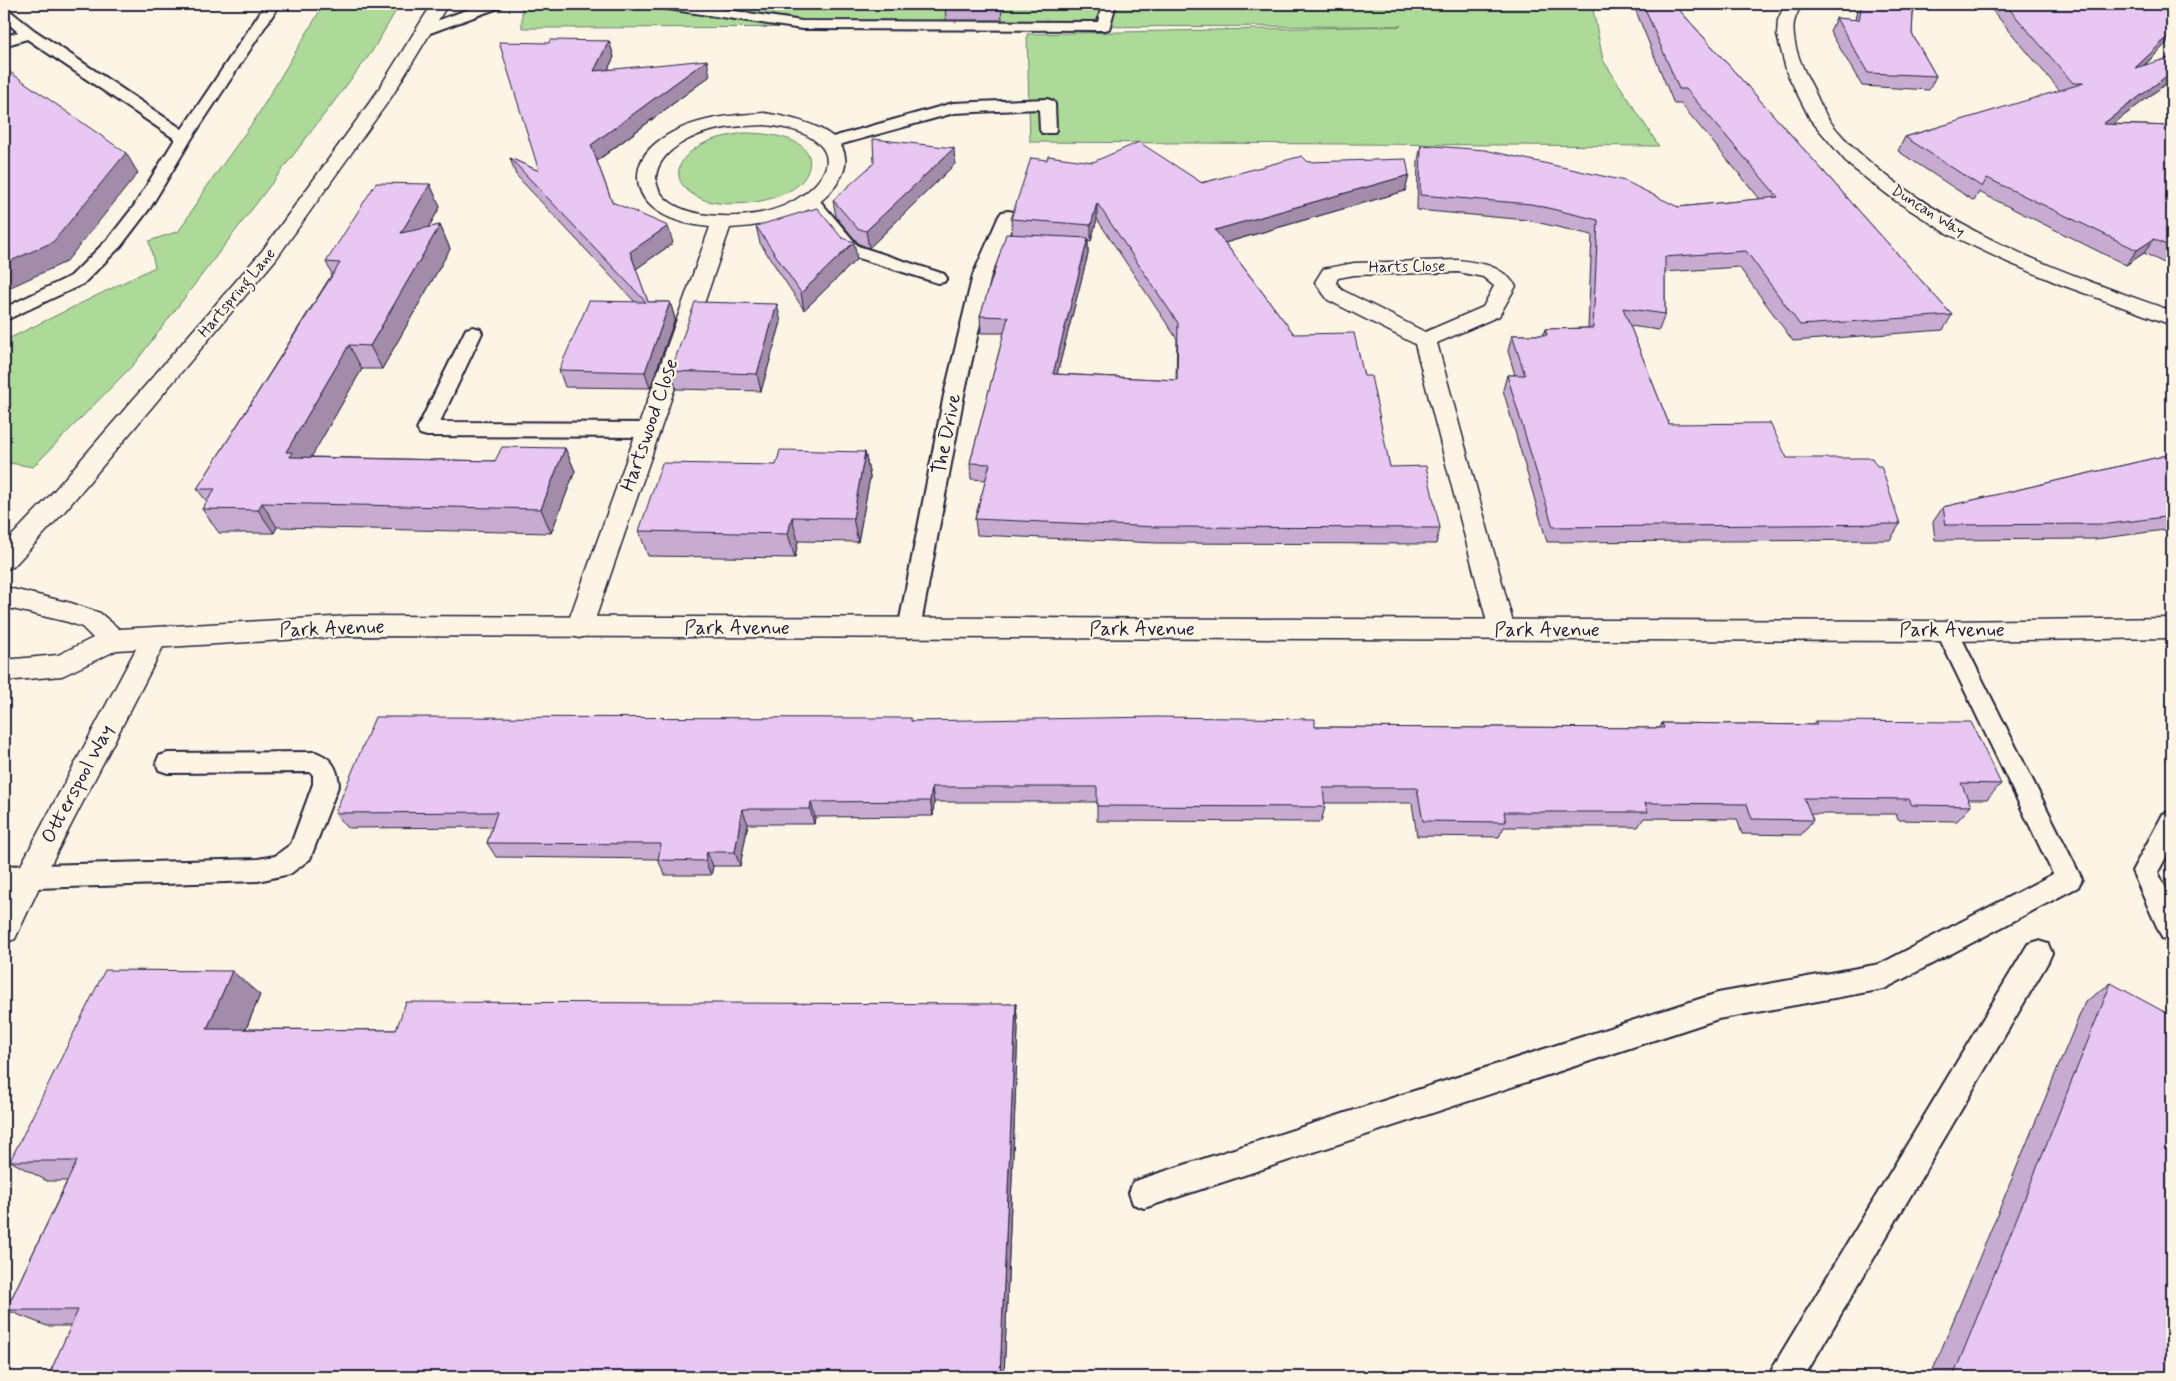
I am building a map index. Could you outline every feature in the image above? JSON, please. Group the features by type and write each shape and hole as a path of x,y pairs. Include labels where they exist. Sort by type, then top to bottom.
{"street":[{"name":"Hartspring Lane","path":"4,560 55,506 269,255 360,128 440,4"},
{"name":"Duncan Way","path":"1793,4 1786,23 1789,52 1800,88 1820,123 1852,158 1903,199 1964,235 2081,287 2172,318"},
{"path":"765,119 792,123 815,132 828,143 831,145 836,161 832,179 817,195 793,209 762,219 722,222 699,220 672,213 654,200 645,185 646,168 658,152 678,137 704,126 734,120 765,119"},
{"name":"Hartswood Close","path":"579,628 722,222"},
{"name":"Harts Close","path":"1458,266 1486,271 1499,277 1505,286 1491,311 1425,340 1335,295 1325,282 1330,273 1354,269 1458,266"},
{"path":"1425,340 1502,630"},
{"path":"4,597 71,613 91,620 113,640"},
{"name":"Park Avenue","path":"4,670 62,665 113,640 350,626 909,629 1812,629 1946,631 2172,628"},
{"name":"Otterspool Way","path":"4,929 17,877 154,639"}],"lane":[{"path":"4,315 77,280 115,242 141,208 184,138 273,4"},
{"path":"425,30 496,4"},
{"path":"661,4 802,25 1104,26 1109,4"},
{"path":"4,13 30,33 184,138"},
{"path":"4,42 30,33"},
{"path":"828,143 953,108 990,105 1048,104 1048,130"},
{"path":"809,199 852,250 938,278"},
{"name":"The Drive","path":"909,629 954,395 982,276 1008,216"},
{"path":"997,242 1017,243"},
{"path":"473,333 427,430 648,430"},
{"path":"1144,1192 1718,1006 1884,976 2068,879 1946,631"},
{"path":"17,877 258,870 281,866 301,851 326,784 326,771 316,762 168,762"},
{"path":"2172,822 2144,870 2172,929"},
{"path":"1786,1377 2038,953"}],"green space":[{"path":"324,4 400,4 371,53 134,364 33,467 4,462 4,341 155,267 149,241 179,231 206,188 256,118"},
{"path":"522,4 1592,4 1603,60 1659,146 1030,142 1027,34 1401,26 522,28"},
{"path":"743,133 763,134 788,139 806,150 809,159 808,171 802,181 779,196 748,203 733,204 708,201 688,191 679,177 679,169 682,161 689,153 709,141"}],"building":[{"path":"1643,4 1674,4 1952,315 1800,325 1746,251 1665,257 1665,314 1623,308 1669,424 1770,423 1787,458 1872,458 1877,466 1881,466 1900,524 1553,527 1507,375 1525,375 1512,335 1547,335 1545,329 1593,328 1598,220 1531,204 1420,195 1421,145 1485,150 1625,181 1678,207 1778,197 1686,89 1679,89"},
{"path":"1862,4 1918,4 1913,13 1912,34 1936,76 1868,73 1836,18 1859,20"},
{"path":"2005,4 2172,4 2172,33 2135,68 2172,57 2172,72 2103,124 2172,126 2172,248 2154,239 2137,250 1987,178 1982,187 1905,137 2084,83 2073,83"},
{"path":"550,40 609,41 594,71 707,60 591,145 612,202 668,226 630,252 648,302 670,302 645,372 559,370 589,301 646,302 510,158 539,171 499,42 549,43"},
{"path":"4,68 126,153 53,242 4,264"},
{"path":"873,139 954,148 866,231 857,228 833,200 874,163"},
{"path":"1139,142 1202,183 1302,156 1308,162 1406,159 1409,175 1215,230 1294,334 1354,333 1364,376 1371,376 1390,467 1426,466 1440,528 1158,527 975,519 990,464 970,463 1008,317 980,316 1006,234 1088,238 1053,374 1177,380 1178,323 1097,203 1091,225 1011,219 1031,158 1047,160 1048,156 1093,162"},
{"path":"376,183 430,184 401,233 440,225 370,346 349,345 286,452 292,452 290,457 495,461 502,447 565,448 541,509 262,503 258,510 202,509 215,489 197,489 340,263 326,262"},
{"path":"817,208 842,238 854,242 801,293 756,226"},
{"path":"695,302 777,304 757,374 671,371"},
{"path":"780,450 865,452 853,518 792,517 788,534 639,531 662,463 776,465"},
{"path":"2172,454 2172,516 2109,524 1946,525 1943,507"},
{"path":"375,717 911,718 911,721 1158,717 1315,719 1315,727 1486,728 1664,728 1662,723 1817,725 1815,721 1971,722 2001,784 1961,783 1971,806 1912,805 1909,799 1804,798 1813,820 1752,819 1747,804 1645,803 1648,812 1504,812 1506,822 1423,821 1417,788 1323,788 1325,807 1097,806 1097,787 932,787 930,801 811,802 810,809 742,809 735,852 707,852 705,861 658,860 661,844 487,843 497,812 335,813"},
{"path":"105,970 232,971 207,1029 396,1030 406,1002 1016,1004 1000,1377 48,1377 78,1310 6,1310 77,1161 10,1161"},
{"path":"2111,983 2172,1016 2172,1377 1953,1377"}]}
